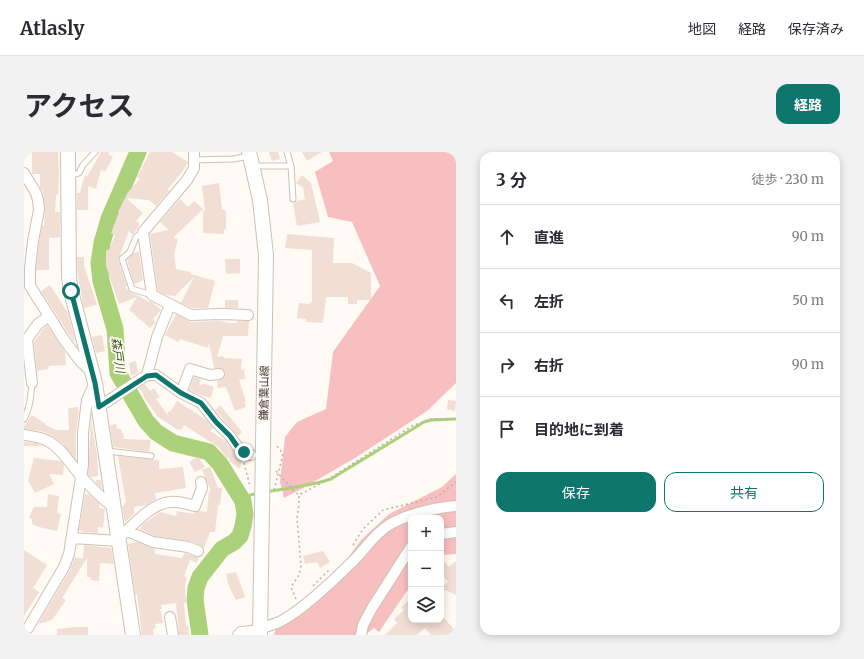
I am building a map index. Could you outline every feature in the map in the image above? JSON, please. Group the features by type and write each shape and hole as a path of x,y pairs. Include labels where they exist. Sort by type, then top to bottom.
{"street":[{"path":"68,152 71,291 94,377 114,508 122,537 134,635"},
{"path":"194,156 194,168 187,180 143,232 152,295 191,315 248,315"},
{"name":"鎌倉葉山線","path":"250,158 260,200 266,255 257,632"},
{"path":"24,173 36,193 39,210 30,261 30,286 65,341 94,377"},
{"path":"147,376 157,336 170,305"},
{"path":"32,384 27,339 38,324 49,316"},
{"path":"181,393 190,369 210,375 219,374"},
{"path":"99,407 147,376 156,375 181,393 201,403 237,446 248,454"},
{"path":"28,629 64,567 72,538 82,477 83,433 86,407 94,377"},
{"path":"24,435 42,438 56,446 103,500 114,508"},
{"path":"122,537 154,507 162,503 172,501 195,506 202,488 201,482"},
{"path":"238,635 242,632 257,632 283,620 305,604 347,568 371,541 388,525 414,515 456,506"},
{"path":"444,534 456,532"},
{"path":"72,538 122,537 188,547 198,551"},
{"path":"361,635 363,626 372,608 408,551"},
{"path":"170,617 173,635"}],"lane":[{"path":"69,176 79,174 83,165 95,152"},
{"path":"287,152 291,166 293,198"},
{"path":"194,156 250,158 291,166"},
{"path":"143,232 136,237 130,252 122,259 132,288 152,295"},
{"path":"24,419 27,414 30,401 32,384"},
{"path":"106,450 151,456"}],"path":[{"path":"299,494 327,480 412,426 430,419 456,419"},
{"path":"272,444 278,447 282,454 274,492"},
{"path":"248,454 244,463 251,489"},
{"path":"276,471 295,492 299,494"},
{"path":"363,529 383,510 438,497 456,482"},
{"path":"296,610 296,598 291,587 301,566 297,518 299,494"}],"shaded area":[{"path":"329,152 456,152 456,383 427,411 355,458 284,498 280,482 285,437 297,422 326,409 333,352 380,286 352,222 328,217 315,172 333,161"},
{"path":"456,474 456,554 444,555 444,515 408,515 408,589 379,632 374,628 365,635 274,635 276,628 307,611 362,539 389,514 442,487"}],"building":[{"path":"32,152 58,152 58,195 56,195 55,212 60,212 60,237 49,238 49,270 36,270 39,242 42,226 44,226 45,209 43,191 40,187 40,174 32,174"},
{"path":"101,152 109,152 108,154 113,157 105,172 101,170 96,189 88,186 88,210 77,210 77,193 80,193 85,175 87,177"},
{"path":"150,152 172,152 188,162 168,189 169,191 156,206 149,200 126,198 143,213 136,221 139,223 139,226 133,235 129,231 118,260 127,286 125,287 131,293 149,302 150,301 161,310 153,319 156,322 150,328 129,310 137,297 119,304 106,266 106,250 109,250 115,235 111,233 118,212 128,192 140,179 137,177"},
{"path":"269,152 278,152 280,159 272,161"},
{"path":"302,152 322,152 307,161"},
{"path":"302,175 311,183 320,222 297,226 293,204 297,201 305,199 303,188 296,183"},
{"path":"219,183 222,209 226,211 226,230 224,229 224,234 203,233 203,210 205,212 202,186"},
{"path":"180,199 188,207 194,201 203,209 173,238 178,239 174,254 176,269 191,272 191,274 215,281 208,308 192,308 181,303 194,277 175,296 166,295 158,291 150,234 169,230 160,222"},
{"path":"287,234 334,238 333,263 352,263 371,273 371,300 357,300 357,304 348,304 348,297 326,297 323,323 306,322 306,319 297,318 299,303 310,304 310,302 312,302 312,250 285,248"},
{"path":"139,252 143,280 134,284 127,260 134,253"},
{"path":"77,257 84,257 84,266 97,305 84,308 78,276"},
{"path":"225,259 240,259 240,273 226,274"},
{"path":"50,285 68,313 74,342 41,291"},
{"path":"225,300 238,300 238,308 225,308"},
{"path":"176,314 191,322 220,321 237,323 237,321 249,321 248,336 223,336 217,357 223,356 224,358 242,359 241,370 244,369 245,379 239,380 246,401 244,402 246,407 235,411 226,387 218,388 217,381 223,379 225,373 221,368 214,368 209,342 208,348 180,339 178,342 165,335"},
{"path":"47,325 65,352 66,365 49,366 48,369 37,371 34,342"},
{"path":"102,336 105,351 96,353 92,337"},
{"path":"136,361 138,373 131,376 129,363"},
{"path":"194,377 201,379 199,385 205,384 214,387 211,398 189,390"},
{"path":"145,384 150,391 154,388 160,397 156,399 167,414 177,401 205,419 213,428 210,431 226,441 228,444 227,445 241,456 240,458 242,460 240,469 229,461 230,459 224,456 225,455 222,453 223,452 219,449 220,448 184,425 181,430 178,430 158,417 139,388"},
{"path":"448,400 456,401 455,411 447,409"},
{"path":"220,405 242,432 238,436 215,410"},
{"path":"78,407 76,460 62,443 51,435 41,431 24,429 24,426 32,415 46,424 45,425 56,430 69,430 68,408"},
{"path":"91,419 97,456 98,476 90,477 88,474"},
{"path":"116,424 117,429 121,429 124,439 151,440 149,452 113,447 110,425"},
{"path":"24,442 35,443 44,446 24,446"},
{"path":"118,456 159,460 159,469 183,467 186,488 155,493 156,499 146,505 134,507 134,514 125,522 122,506 126,503"},
{"path":"198,457 205,467 195,472 189,462"},
{"path":"34,458 61,461 64,465 63,475 49,474 54,484 35,493 28,480"},
{"path":"210,467 218,488 222,488 220,505 218,505 215,532 210,532 204,548 190,541 155,536 140,529 142,525 160,512 176,516 177,511 194,514 194,512 200,511 207,512 209,491 211,491 202,470"},
{"path":"96,480 101,480 102,489 96,483"},
{"path":"48,494 59,496 57,513 61,514 57,531 32,524 32,519 29,518 34,507 47,507"},
{"path":"85,494 90,495 100,504 99,508 105,509 103,528 98,527 98,533 79,530"},
{"path":"137,542 155,549 155,554 182,558 184,553 199,557 197,563 190,560 184,576 187,577 185,586 186,603 184,603 186,626 188,626 189,635 179,635 176,603 161,605 162,609 160,609 163,623 155,624 156,627 153,630 154,635 142,635 137,594 135,594 128,544"},
{"path":"84,545 111,548 114,564 100,563 99,581 91,580 91,577 87,577 87,558 62,598 66,600 52,620 38,624 70,570 75,557 83,559"},
{"path":"24,550 47,565 33,588 39,592 24,616"},
{"path":"323,551 330,562 320,568 317,562 305,564 303,556"},
{"path":"444,561 449,567 456,561 456,595 444,589 444,585 448,582 444,577"},
{"path":"236,572 245,597 236,600 229,586 226,574"},
{"path":"408,601 408,623 444,623 444,618 456,632 456,635 431,635 425,628 417,635 385,635 397,623 394,619 404,610 401,607"},
{"path":"88,627 88,635 57,635 57,629"}],"waterway":[{"name":"森戸川","path":"138,152 109,219 102,243 99,263 101,281 115,329 118,373 146,421 156,432 173,443 209,452 220,464 243,501 245,514 240,536 234,542 222,549 200,577 196,588 195,600 200,635"},
{"path":"266,492 331,479 424,422 431,420 456,419"},
{"path":"243,501 250,495 258,493"}],"route":[{"path":"71,291 95,383 99,407 147,376 156,375 161,377 181,393 201,403 237,446 244,452"}]}
